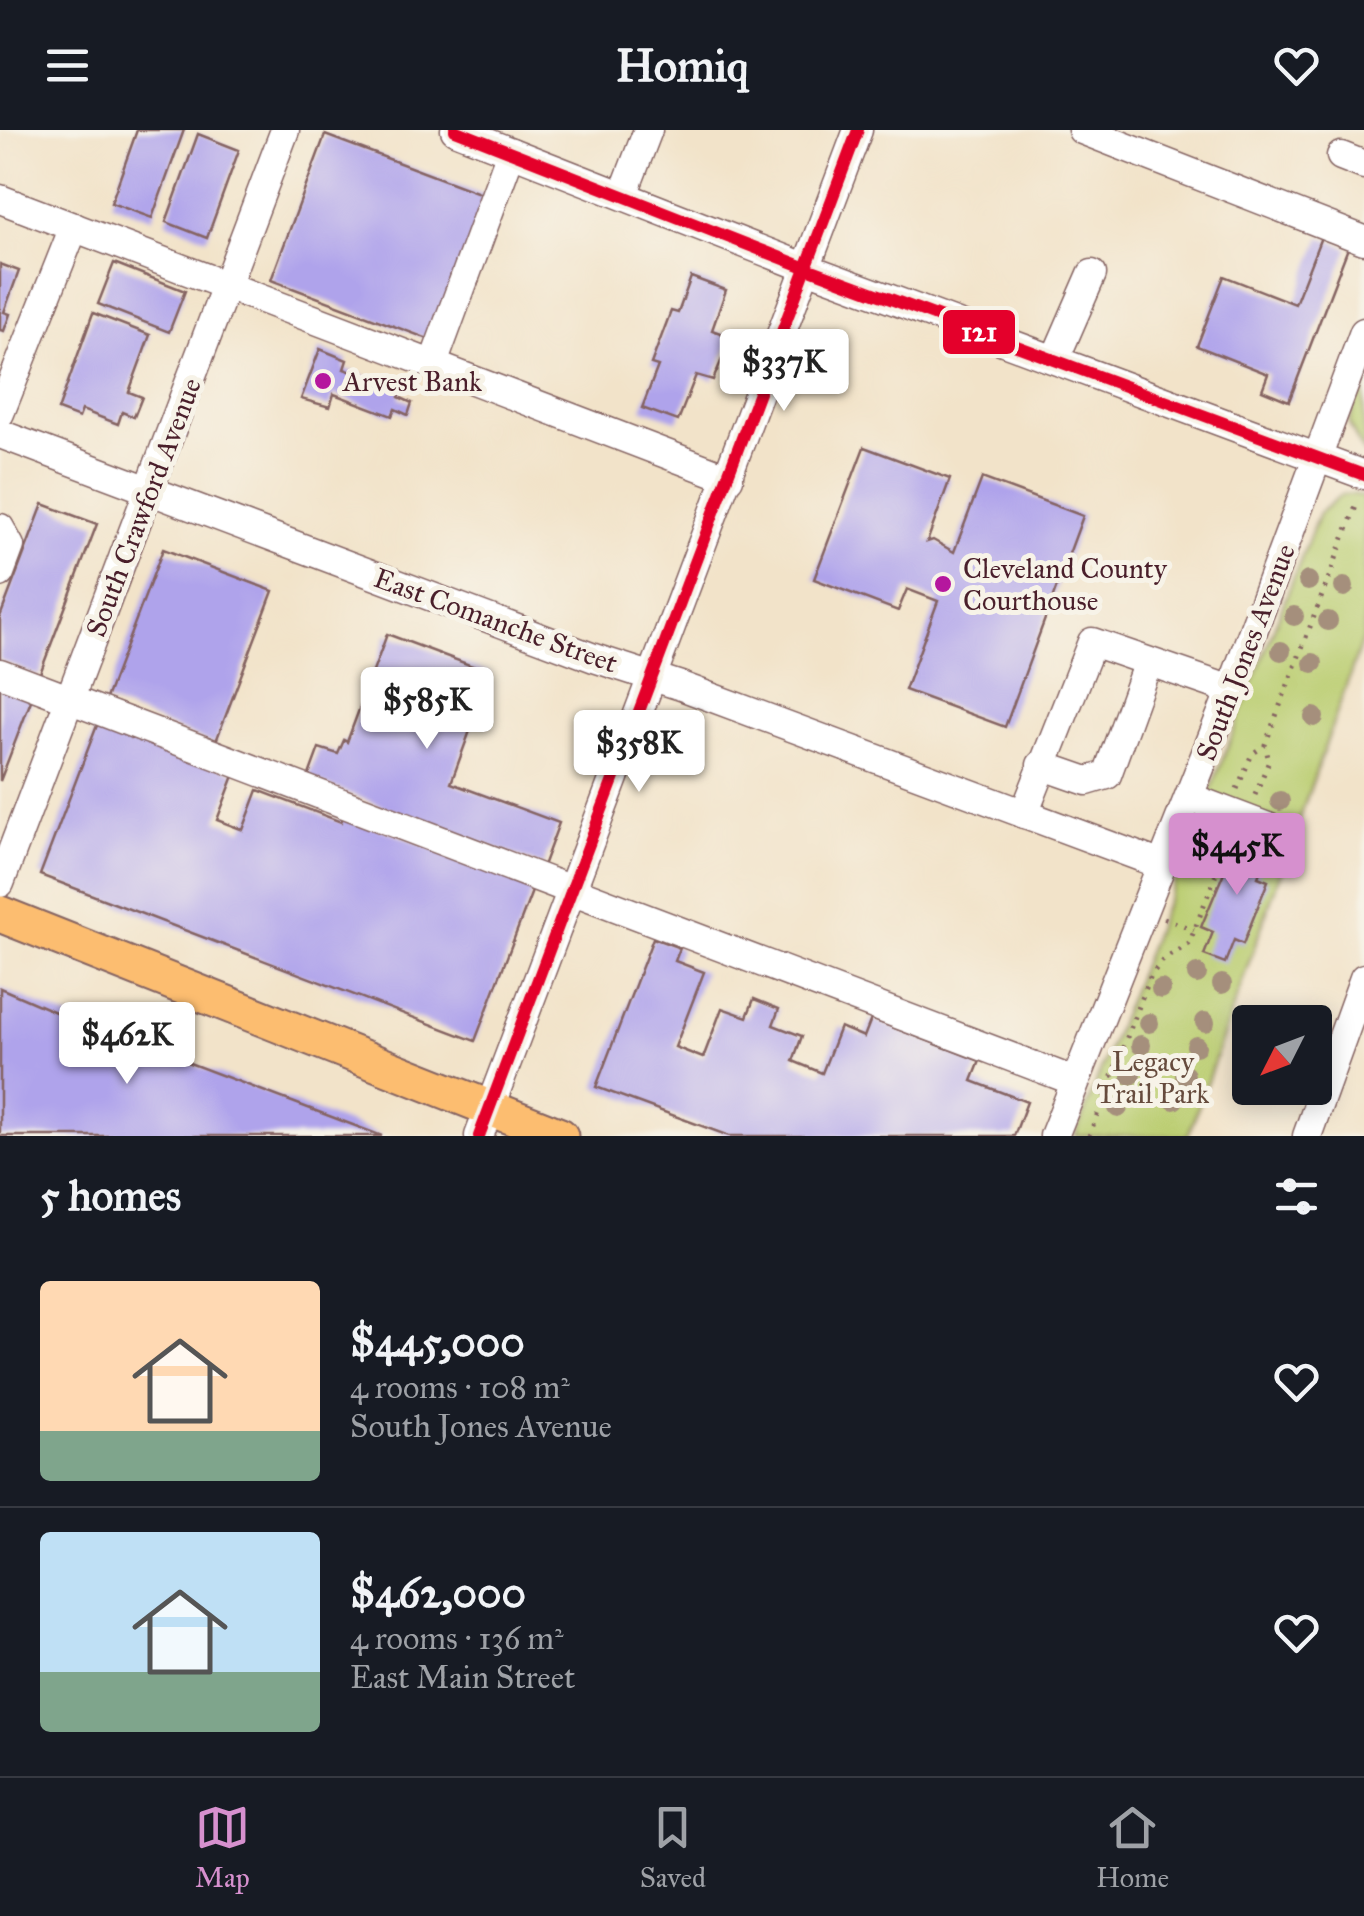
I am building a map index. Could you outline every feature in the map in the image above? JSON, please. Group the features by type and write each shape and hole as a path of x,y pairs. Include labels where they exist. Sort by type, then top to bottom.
{"main road":[{"path":"0,914 484,1122 560,1136"}],"street":[{"name":"South Crawford Avenue","path":"0,883 285,130"},
{"path":"455,130 808,268 1364,475"},
{"path":"624,195 648,130"},
{"path":"484,1122 858,130"},
{"path":"1082,130 1364,240"},
{"path":"433,364 511,152"},
{"path":"0,199 729,478"},
{"path":"0,414 74,228"},
{"path":"1055,359 1092,274"},
{"name":"South Jones Avenue","path":"1054,1136 1231,690 1364,332"},
{"name":"East Comanche Street","path":"0,434 1162,866"},
{"path":"0,528 10,546 0,573"},
{"path":"1024,814 1092,642 1231,690"},
{"path":"1041,765 1087,782 1107,775 1148,662"},
{"path":"0,673 1074,1081"},
{"path":"1189,797 1286,834"},
{"path":"1307,1136 1364,978"}],"path":[{"path":"1089,1136 1151,974 1163,960 1181,951 1194,930 1238,816 1251,806 1269,761 1265,746 1364,485"},
{"path":"1238,816 1234,797 1252,754 1265,746"},
{"path":"1196,839 1225,851"},
{"path":"1161,917 1194,930"}],"green space":[{"path":"1364,371 1364,454 1349,424"},
{"name":"Legacy Trail Park","path":"1341,495 1364,497 1364,635 1188,1136 1075,1136 1319,513"}],"building":[{"path":"137,130 184,130 152,218 111,203"},
{"path":"198,134 239,150 207,238 166,222"},
{"path":"325,135 490,197 436,342 271,280"},
{"path":"1321,237 1348,248 1289,401 1262,390 1268,374 1197,346 1224,276 1295,304"},
{"path":"114,263 185,291 169,332 98,304"},
{"path":"0,264 19,271 4,312 10,314 4,331 0,330"},
{"path":"691,277 726,290 712,330 726,335 729,343 713,380 696,375 678,421 642,408 658,366 651,364 671,311 678,313"},
{"path":"93,313 150,335 129,392 142,397 134,417 122,412 118,424 82,410 79,418 58,410"},
{"path":"320,349 347,360 344,369 402,390 399,397 412,403 408,415 395,409 392,416 334,394 330,407 301,399"},
{"name":"Cleveland County Courthouse","path":"864,447 950,479 927,542 933,540 954,552 982,478 1083,516 1005,727 905,690 938,601 907,589 898,611 814,579"},
{"path":"43,504 97,524 39,676 0,660 0,617"},
{"path":"163,549 273,591 215,744 105,701"},
{"path":"387,634 491,673 451,783 559,823 543,866 308,778 319,748 338,754 344,740 347,742"},
{"path":"0,686 32,698 0,781"},
{"path":"99,720 235,773 217,820 243,830 258,790 341,822 344,815 534,886 475,1041 40,875"},
{"path":"1250,829 1274,838 1258,877 1268,881 1243,944 1234,940 1225,963 1204,955 1213,932 1201,927 1227,865 1234,868"},
{"path":"653,938 680,948 675,961 704,972 675,1047 703,1058 722,1008 747,1017 754,999 779,1009 773,1025 802,1036 793,1061 822,1073 840,1027 864,1037 871,1019 980,1061 972,1081 1027,1102 1014,1136 729,1136 596,1087"},
{"path":"0,988 60,1014 382,1136 0,1136"}],"transit line":[{"name":"121","path":"455,130 807,268 1364,475"},
{"name":"121","path":"479,1136 858,130"}],"place":[{"name":"Arvest Bank","path":"323,381"},
{"name":"Cleveland County Courthouse","path":"943,584"}]}
